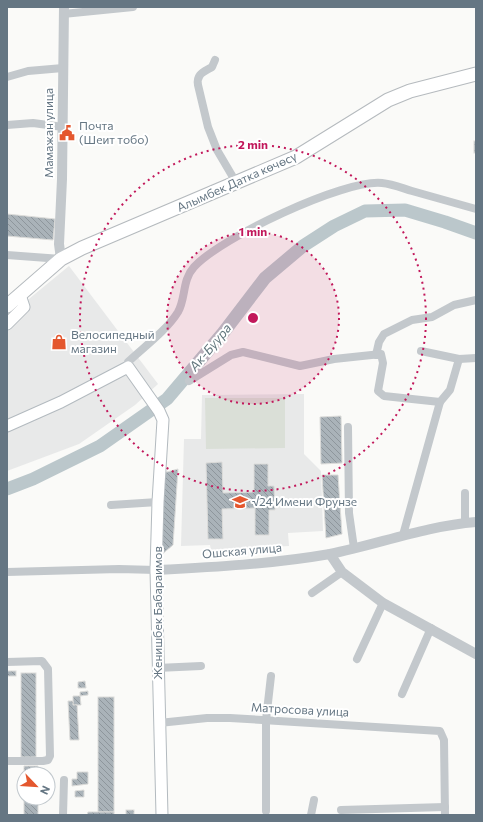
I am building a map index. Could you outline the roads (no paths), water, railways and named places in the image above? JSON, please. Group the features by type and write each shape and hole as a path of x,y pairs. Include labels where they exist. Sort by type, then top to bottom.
{"main road":[{"name":"Алымбек Датка көчөсү","path":"7,306 61,259 82,248 237,184 296,157 388,100 410,91 476,74"},
{"path":"7,324 24,306 20,296"},
{"name":"Женишбек Бабараимов","path":"128,368 160,411 163,420 156,570 162,815"},
{"path":"7,426 62,402 128,368"}],"street":[{"path":"64,11 133,7"},
{"name":"Мамажан улица","path":"61,259 58,244 64,127 64,11"},
{"path":"215,60 212,68 199,75 197,78 198,85 208,127 217,150 237,184"},
{"path":"7,77 28,71 63,68"},
{"path":"7,125 33,123 64,127"},
{"path":"128,368 128,362 157,336 178,312 185,280 194,267 222,245 302,203 366,183 383,183 476,209"},
{"path":"7,255 61,259"},
{"path":"376,355 379,342 384,334 412,320 432,317 454,305 476,300"},
{"path":"421,351 459,359 476,358"},
{"path":"190,381 231,355 242,352 300,366 334,359 381,354 383,359 378,391 381,394 384,396 440,402"},
{"path":"403,535 440,402 450,390 459,359"},
{"path":"348,427 349,513 354,548"},
{"path":"465,493 465,523"},
{"path":"111,505 158,502"},
{"name":"Ошская улица","path":"7,572 104,569 156,570 246,566 330,554 403,535 476,522"},
{"path":"330,554 342,572 383,602 476,654"},
{"path":"312,593 342,572"},
{"path":"357,658 383,602"},
{"path":"402,694 431,628"},
{"path":"7,662 42,661 48,669 50,756 48,760 43,761 7,761"},
{"path":"158,668 201,666"},
{"path":"266,811 266,720 271,676"},
{"name":"Матросова улица","path":"159,723 207,718 266,720 440,731 444,740 445,811"},
{"path":"63,815 64,780"},
{"path":"311,815 314,800"},
{"path":"341,810 445,811"}],"waterway":[{"name":"Ак-Буура","path":"7,489 33,479 100,446 167,399 223,333 265,278 303,246 334,226 365,211 405,210 476,233"}],"place":[{"name":"Почта (Шеит тобо)","path":"67,133"},
{"name":"Велосипедный магазин","path":"59,342"},
{"name":"√24 Имени Фрунзе","path":"240,502"}]}
